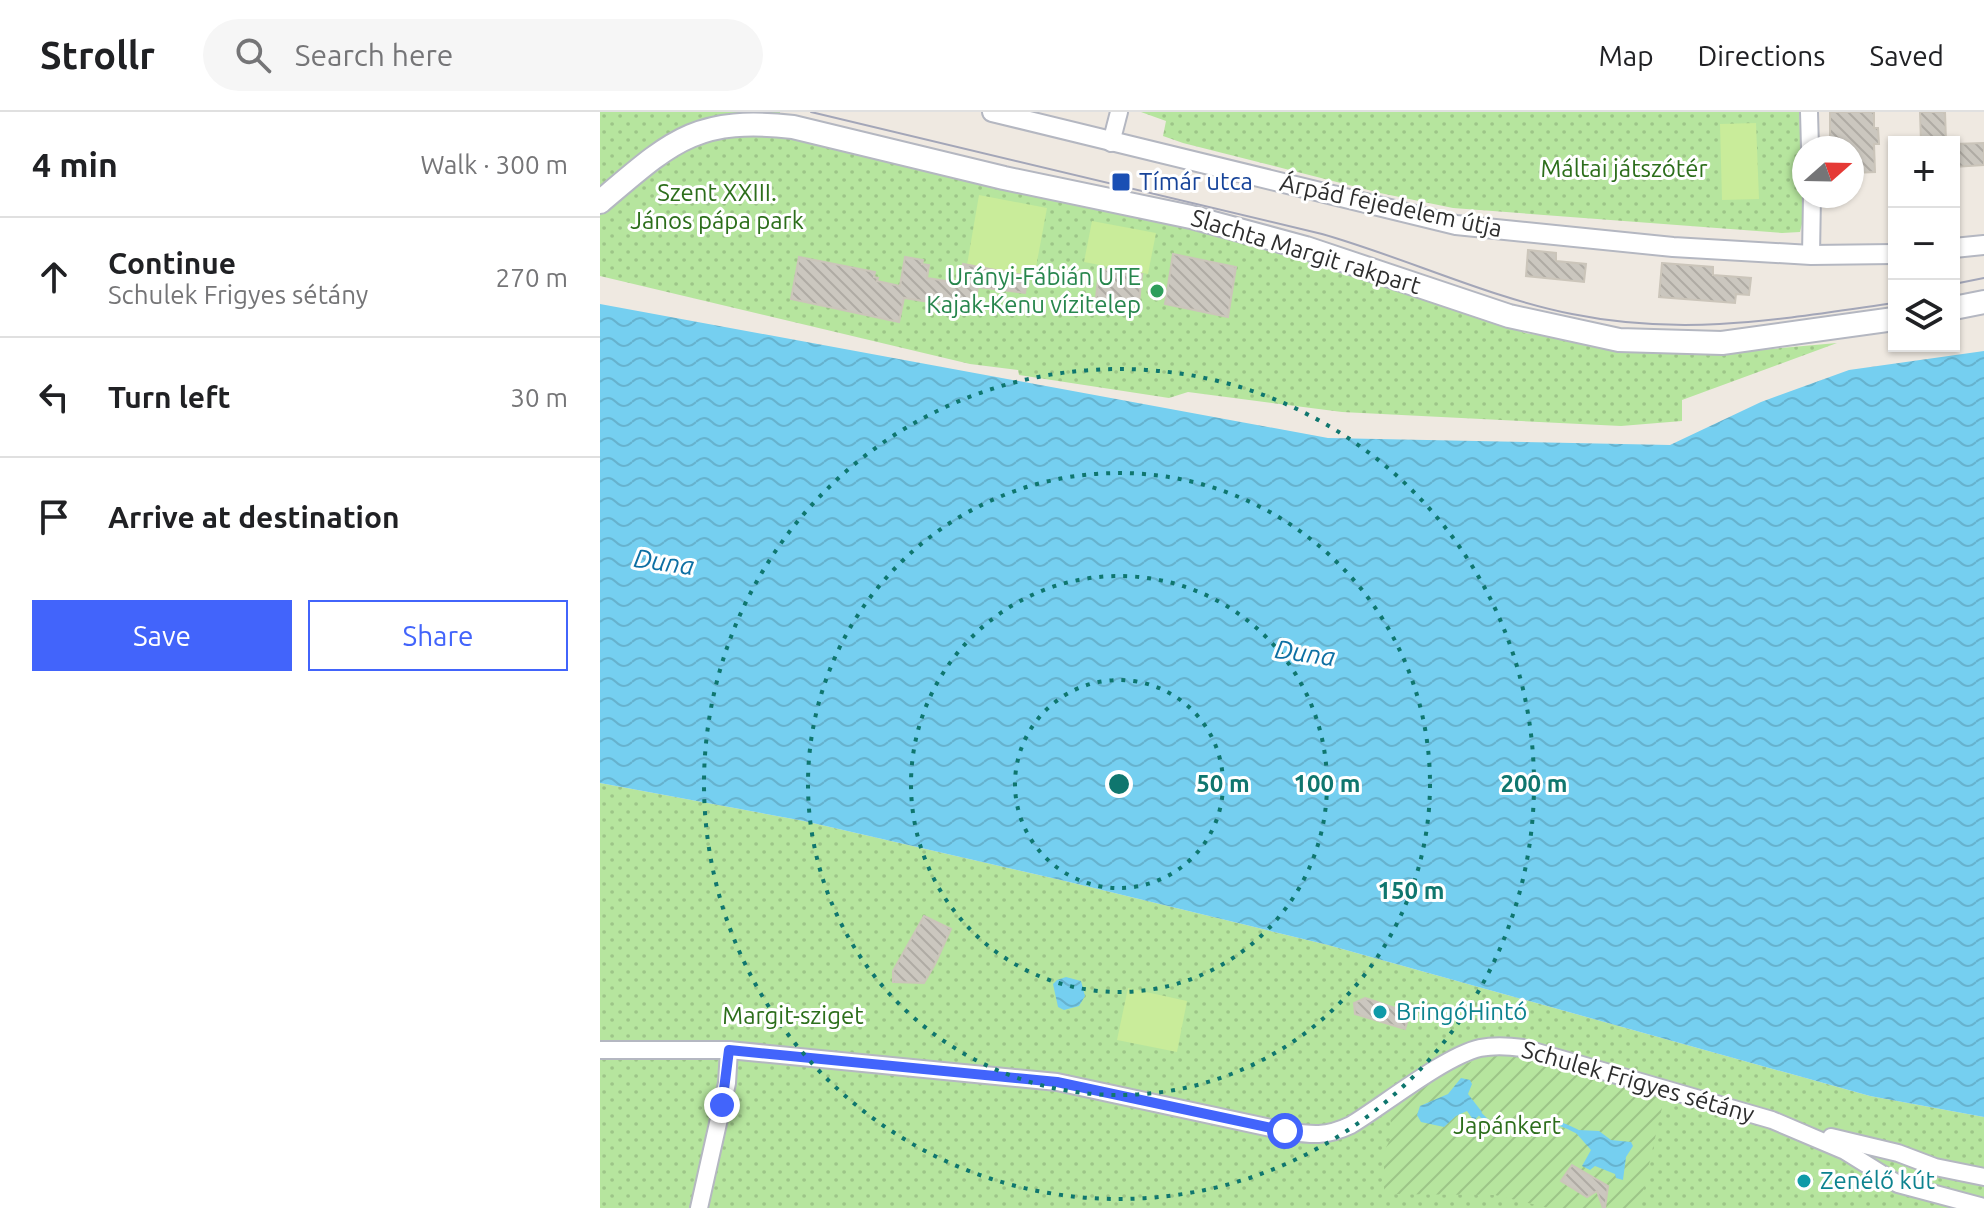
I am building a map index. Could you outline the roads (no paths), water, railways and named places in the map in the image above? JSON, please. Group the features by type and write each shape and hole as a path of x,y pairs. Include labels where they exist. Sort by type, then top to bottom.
{"main road":[{"name":"Slachta Margit rakpart","path":"600,202 643,163 676,142 717,126 763,124 793,127 1004,178 1191,217 1306,248 1509,316 1619,340 1722,343 1888,320"},
{"path":"1960,307 1984,302"}],"street":[{"name":"Árpád fejedelem útja","path":"992,112 1456,225 1673,247 1811,255 1888,254"},
{"path":"1111,143 1119,112"},
{"path":"1809,112 1810,136"},
{"path":"1811,255 1812,208"},
{"path":"1960,247 1984,245"},
{"name":"Schulek Frigyes sétány","path":"600,1050 729,1050 1057,1082 1285,1131 1320,1135 1333,1134 1351,1125 1455,1058 1480,1048 1506,1046 1523,1048 1792,1127 1898,1153 1935,1167 1984,1177"},
{"path":"699,1208 727,1083 729,1050"},
{"name":"Schulek Frigyes sétány","path":"1792,1127 1845,1151 1898,1184 1981,1206"},
{"path":"703,1191 707,1208"}],"water":[{"name":"Duna","path":"600,304 1328,438 1670,445 1761,402 1849,370 1984,351 1984,1117 1870,1096 1328,945 1065,881 804,821 600,783"},
{"path":"1066,977 1081,981 1085,996 1079,1006 1064,1010 1058,1007 1053,984"},
{"path":"1461,1078 1470,1080 1472,1084 1468,1094 1482,1112 1474,1121 1467,1111 1444,1127 1421,1122 1417,1115 1420,1106 1448,1094"},
{"path":"1579,1130 1599,1131 1611,1140 1631,1142 1633,1146 1626,1157 1623,1180 1595,1166 1590,1170 1582,1166 1591,1150 1576,1133"}],"waterway":[{"path":"1480,1114 1490,1123 1507,1130 1553,1123 1578,1132"}],"tram line":[{"path":"811,112 1322,234 1509,298 1572,314 1614,321 1694,325 1773,320 1888,304"},
{"path":"1960,283 1984,278"}],"place":[{"name":"Tímár utca","path":"1121,182"},
{"name":"Urányi-Fábián UTE Kajak-Kenu vízitelep","path":"1157,291"},
{"name":"BringóHintó","path":"1380,1012"},
{"name":"Zenélő kút","path":"1804,1181"}],"park label":[{"name":"Máltai játszótér","path":"1624,169"},
{"name":"Szent XXIII. János pápa park","path":"717,207"},
{"name":"Margit-sziget","path":"793,1016"},
{"name":"Japánkert","path":"1507,1126"}]}
